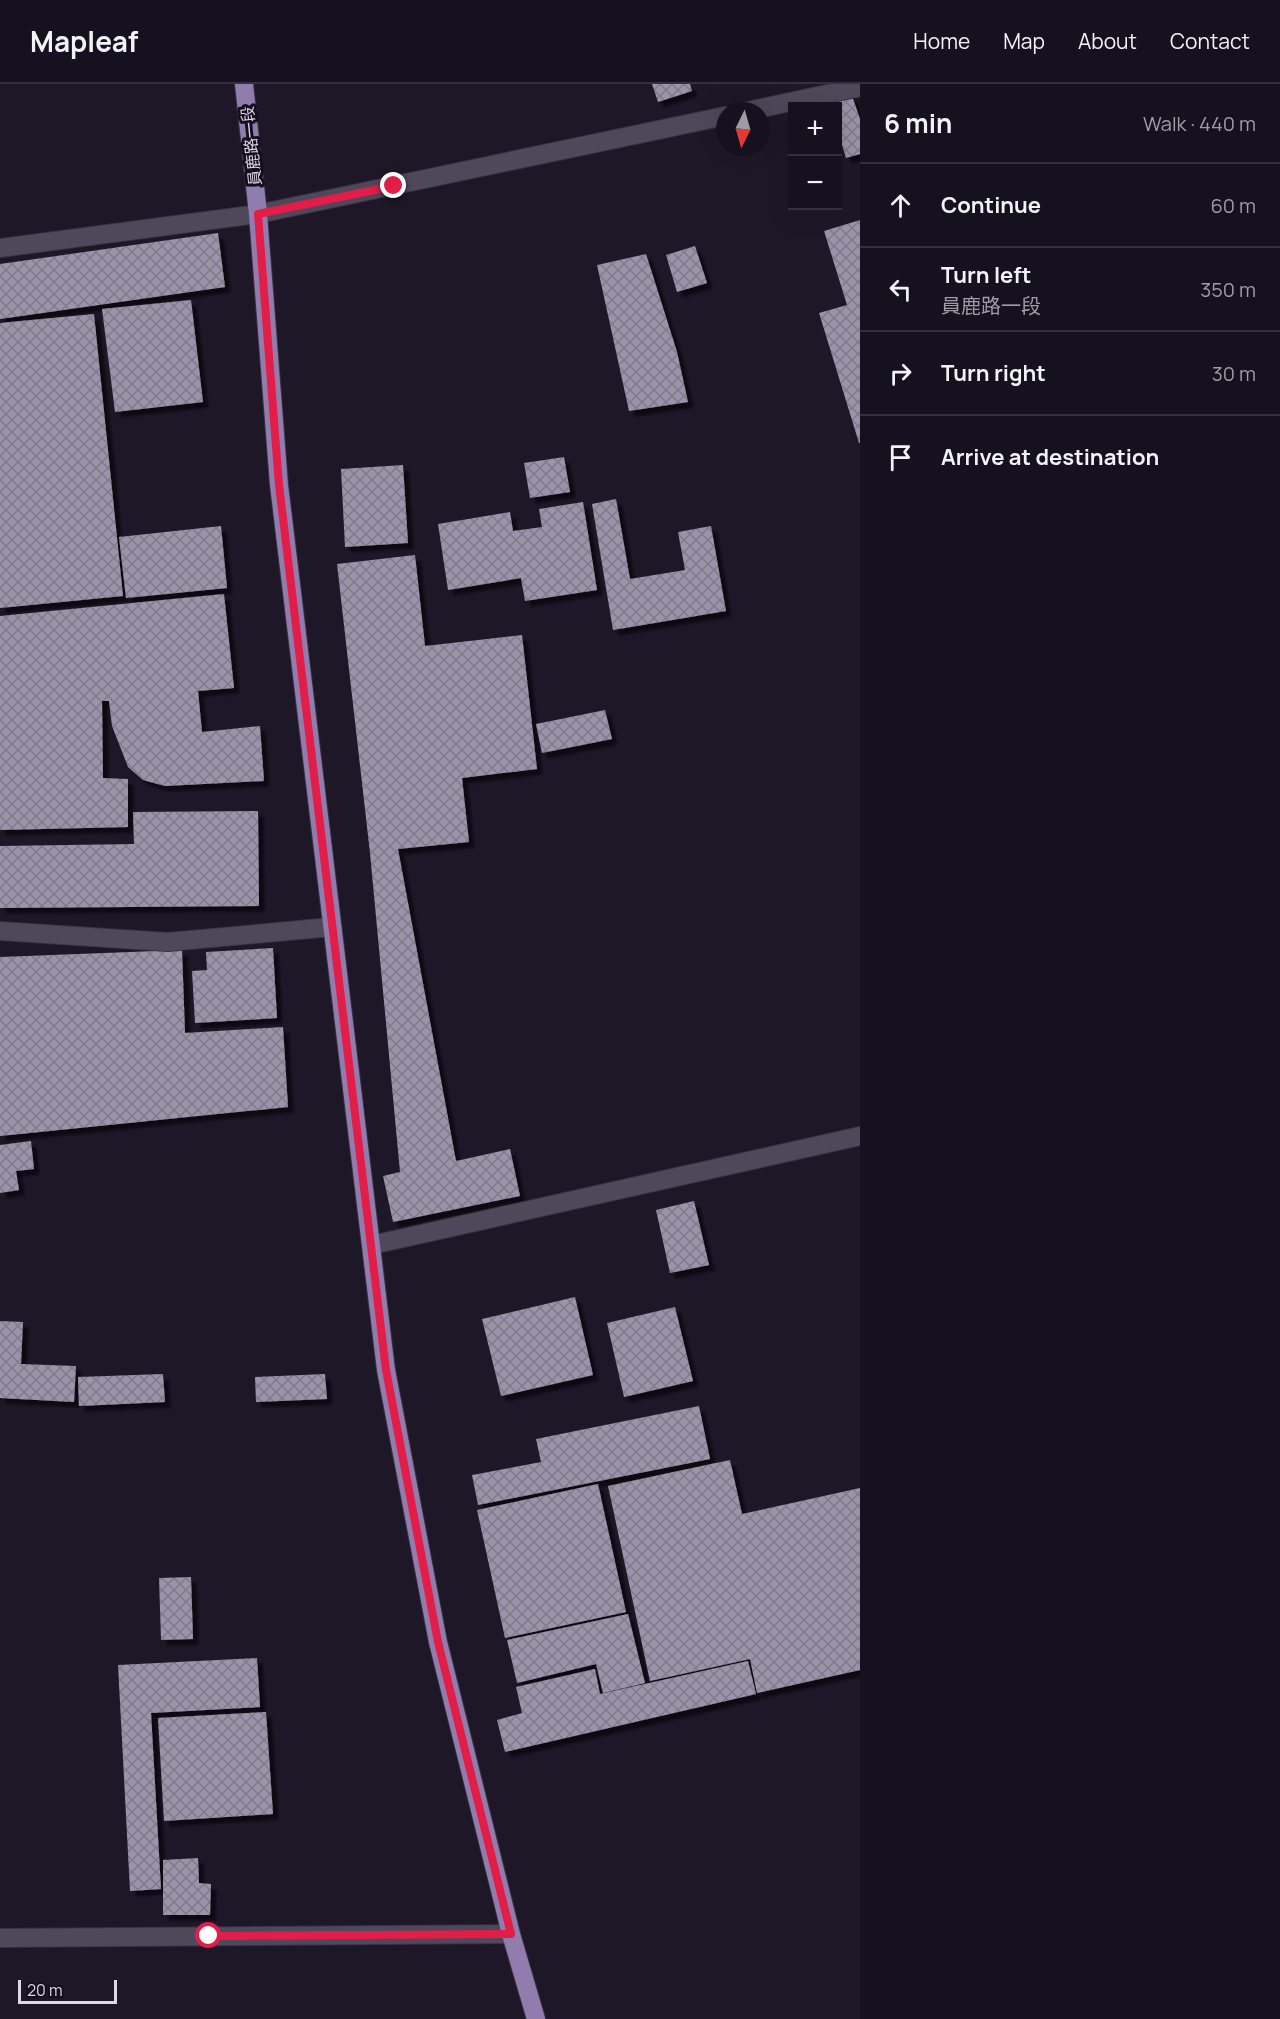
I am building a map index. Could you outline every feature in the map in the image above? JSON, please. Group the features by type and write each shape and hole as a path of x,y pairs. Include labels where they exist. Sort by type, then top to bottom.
{"main road":[{"name":"員鹿路一段","path":"244,84 258,214 279,485 386,1370 438,1642 511,1934 536,2019"}],"street":[{"path":"770,106 860,87"},
{"path":"0,248 258,214 716,118"},
{"path":"0,931 168,942 332,927"},
{"path":"372,1245 860,1136"},
{"path":"0,1938 511,1934"}],"building":[{"path":"652,84 690,84 692,91 658,102"},
{"path":"852,96 860,119 860,154 846,158 842,145 842,102 834,102"},
{"path":"860,220 859,443 819,313 847,305 824,231"},
{"path":"218,233 225,287 0,319 0,264"},
{"path":"695,246 707,283 677,292 666,255"},
{"path":"646,254 677,352 688,402 629,411 597,265"},
{"path":"191,300 203,402 115,412 102,309"},
{"path":"94,314 123,596 0,608 0,323"},
{"path":"564,457 570,492 530,498 524,463"},
{"path":"403,465 408,543 345,547 341,469"},
{"path":"616,499 630,579 685,570 678,532 711,526 726,611 613,630 592,504"},
{"path":"583,502 597,590 525,601 521,578 448,590 438,524 510,512 513,531 542,527 539,509"},
{"path":"221,526 227,588 126,598 119,537"},
{"path":"415,555 425,646 522,635 537,769 462,778 469,842 398,849 456,1161 510,1149 520,1196 393,1222 383,1176 400,1172 370,853 337,564"},
{"path":"224,594 234,688 198,691 202,732 260,726 264,781 165,786 143,780 128,767 112,726 109,701 102,701 103,778 128,779 128,827 0,830 0,616"},
{"path":"605,710 612,739 542,753 536,724"},
{"path":"258,811 259,906 0,908 0,846 134,844 133,812"},
{"path":"273,948 277,1018 195,1023 192,971 207,970 206,952"},
{"path":"182,950 185,1033 283,1027 288,1107 0,1136 0,957"},
{"path":"31,1141 34,1169 16,1171 19,1190 0,1193 0,1145"},
{"path":"694,1201 709,1265 670,1273 656,1210"},
{"path":"575,1297 593,1375 501,1396 482,1319"},
{"path":"675,1307 693,1381 624,1397 607,1323"},
{"path":"0,1321 23,1322 21,1364 76,1366 74,1402 0,1398"},
{"path":"163,1374 165,1402 79,1406 78,1377"},
{"path":"325,1374 327,1399 256,1402 255,1377"},
{"path":"699,1406 710,1459 478,1505 472,1475 541,1462 536,1439"},
{"path":"730,1460 742,1514 860,1488 860,1670 757,1693 750,1659 650,1681 608,1486"},
{"path":"598,1484 626,1612 505,1638 477,1510"},
{"path":"191,1577 193,1639 161,1640 159,1578"},
{"path":"628,1614 645,1683 603,1693 596,1664 517,1683 507,1640"},
{"path":"257,1658 260,1707 151,1713 161,1889 130,1891 118,1665"},
{"path":"748,1661 756,1694 505,1752 497,1720 522,1713 516,1687 595,1669 600,1694"},
{"path":"266,1712 273,1814 164,1821 158,1718"},
{"path":"198,1858 199,1883 211,1884 210,1915 163,1915 163,1860"}],"route":[{"path":"209,1936 511,1934 438,1642 386,1370 279,485 258,214 394,186"}]}
